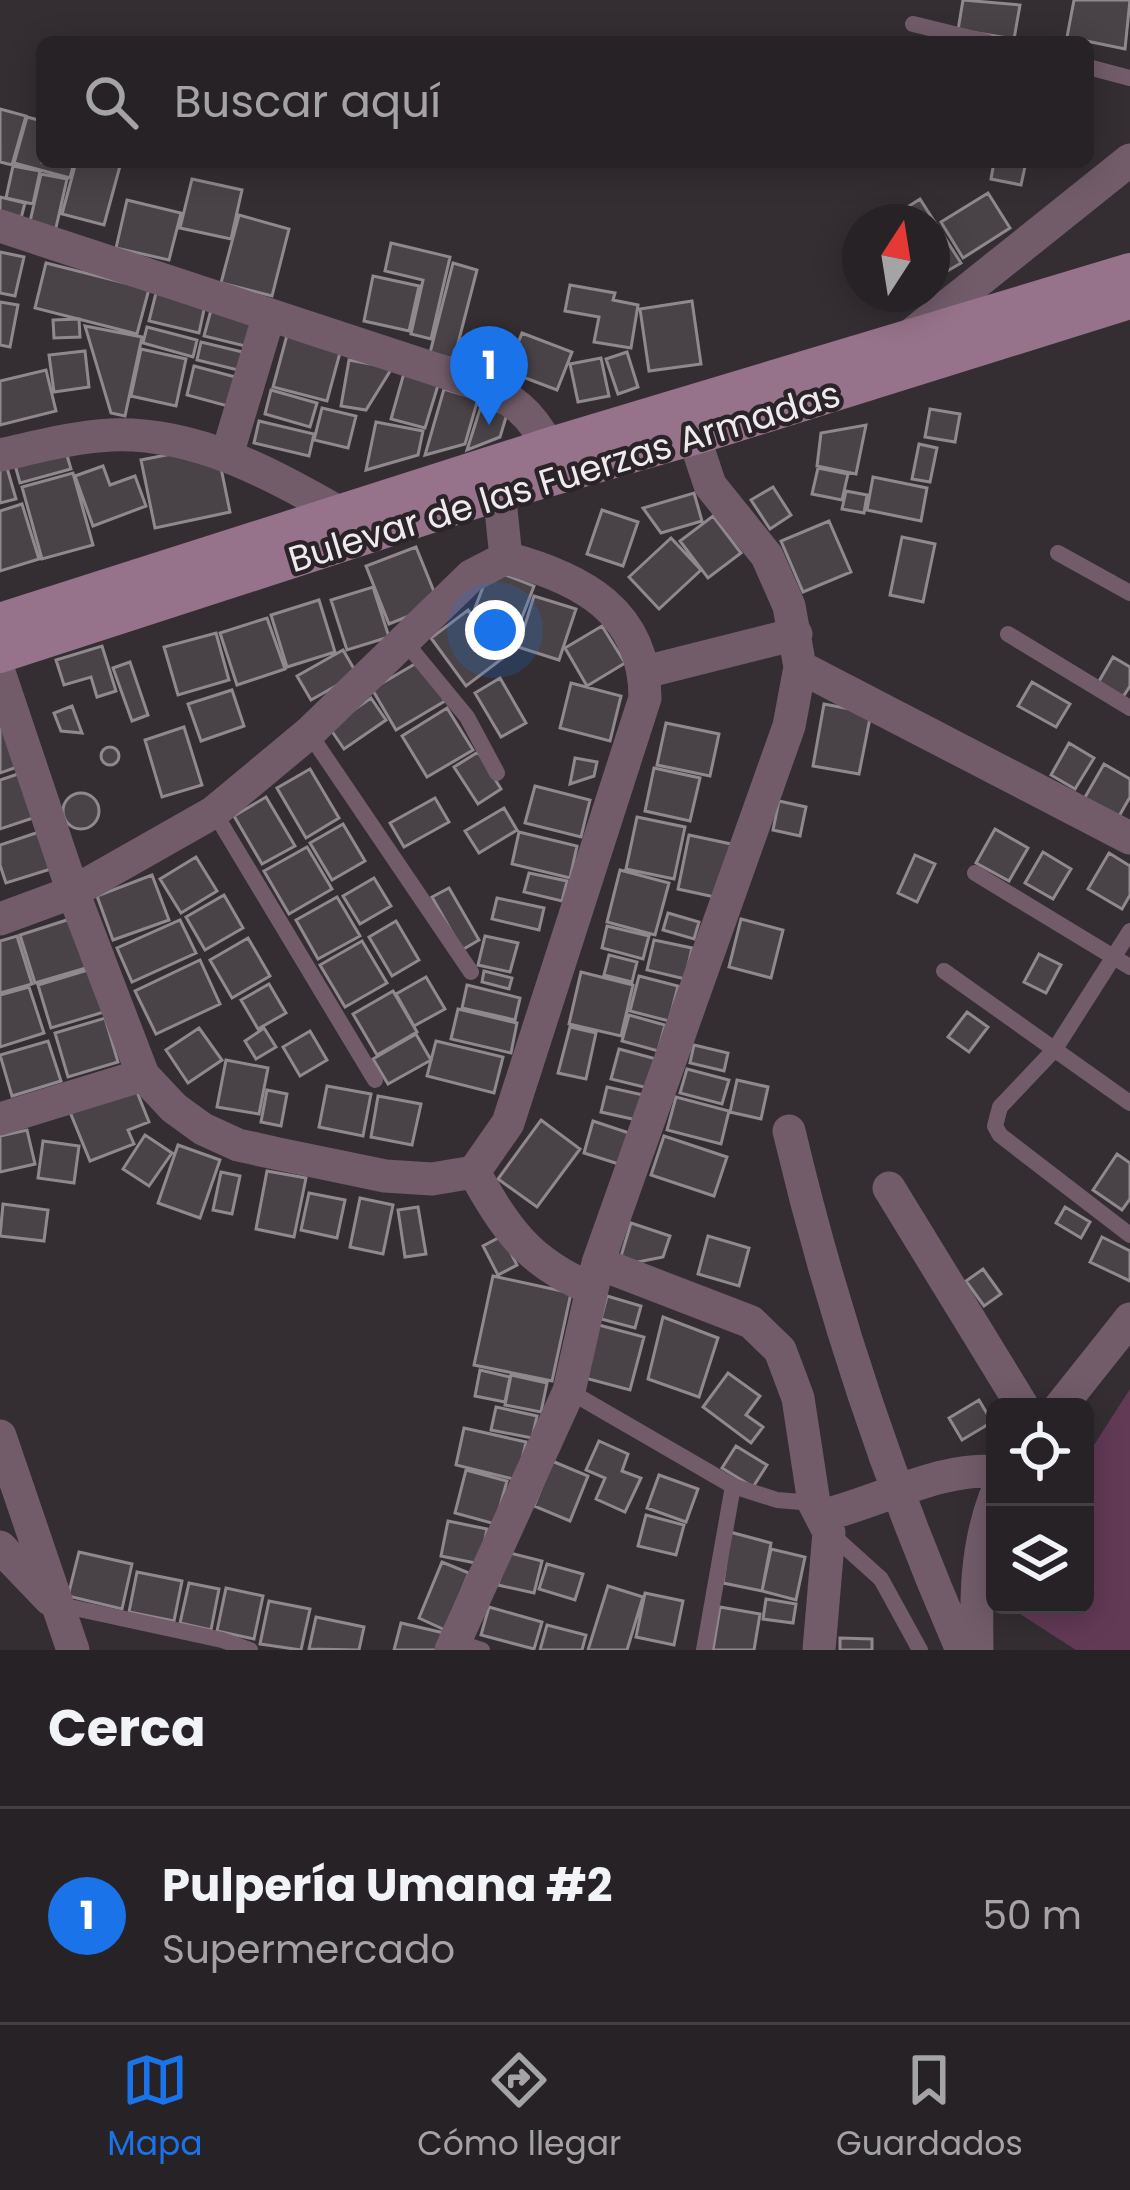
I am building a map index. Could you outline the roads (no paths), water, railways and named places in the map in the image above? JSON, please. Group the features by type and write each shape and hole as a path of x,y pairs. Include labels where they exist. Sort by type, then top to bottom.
{"street":[{"path":"907,338 1130,160"},
{"path":"0,226 500,393 536,422 548,446"},
{"name":"Bulevar de las Fuerzas Armadas","path":"0,655 498,478 548,446 1130,271"},
{"name":"Bulevar de las Fuerzas Armadas","path":"0,621 338,512 694,437 1130,301"},
{"path":"227,455 269,315"},
{"path":"462,1647 569,1391 594,1276 789,726 798,651 789,606 766,556 710,485 694,437"},
{"path":"0,454 77,438 161,438 227,455 271,473 338,512"},
{"path":"498,478 506,558"},
{"path":"0,675 73,892 143,1075 174,1108 203,1129 238,1145 385,1176 432,1179 474,1172 508,1123 645,698 645,672 631,634 614,611 576,581 506,558 471,577 309,733 214,812 73,892 0,919"},
{"path":"645,672 798,651 1130,838"},
{"path":"0,1119 143,1075"},
{"path":"789,1131 816,1244 849,1351 962,1650"},
{"path":"474,1172 530,1255 556,1274 594,1276 751,1322 780,1350 799,1398 822,1517 819,1650"},
{"path":"889,1188 1017,1398"},
{"path":"1067,1398 1130,1319"},
{"path":"0,1436 73,1650"},
{"path":"822,1517 952,1473 986,1471"},
{"path":"977,1650 976,1580 992,1506"},
{"path":"0,1547 55,1604"}],"lane":[{"path":"913,24 962,36"},
{"path":"1094,69 1130,78"},
{"path":"1058,554 1130,593"},
{"path":"1008,634 1130,708"},
{"path":"406,643 467,717 497,772"},
{"path":"309,733 471,972"},
{"path":"214,812 375,1080"},
{"path":"975,873 1130,967"},
{"path":"1130,931 1055,1048 1000,1107 995,1126 1000,1135 1130,1235"},
{"path":"944,970 1130,1103"},
{"path":"569,1391 734,1486 822,1517 880,1580 920,1650"},
{"path":"704,1650 734,1486"},
{"path":"55,1604 250,1650"}],"place":[{"name":"Pulpería Umana #2","path":"489,425"}]}
